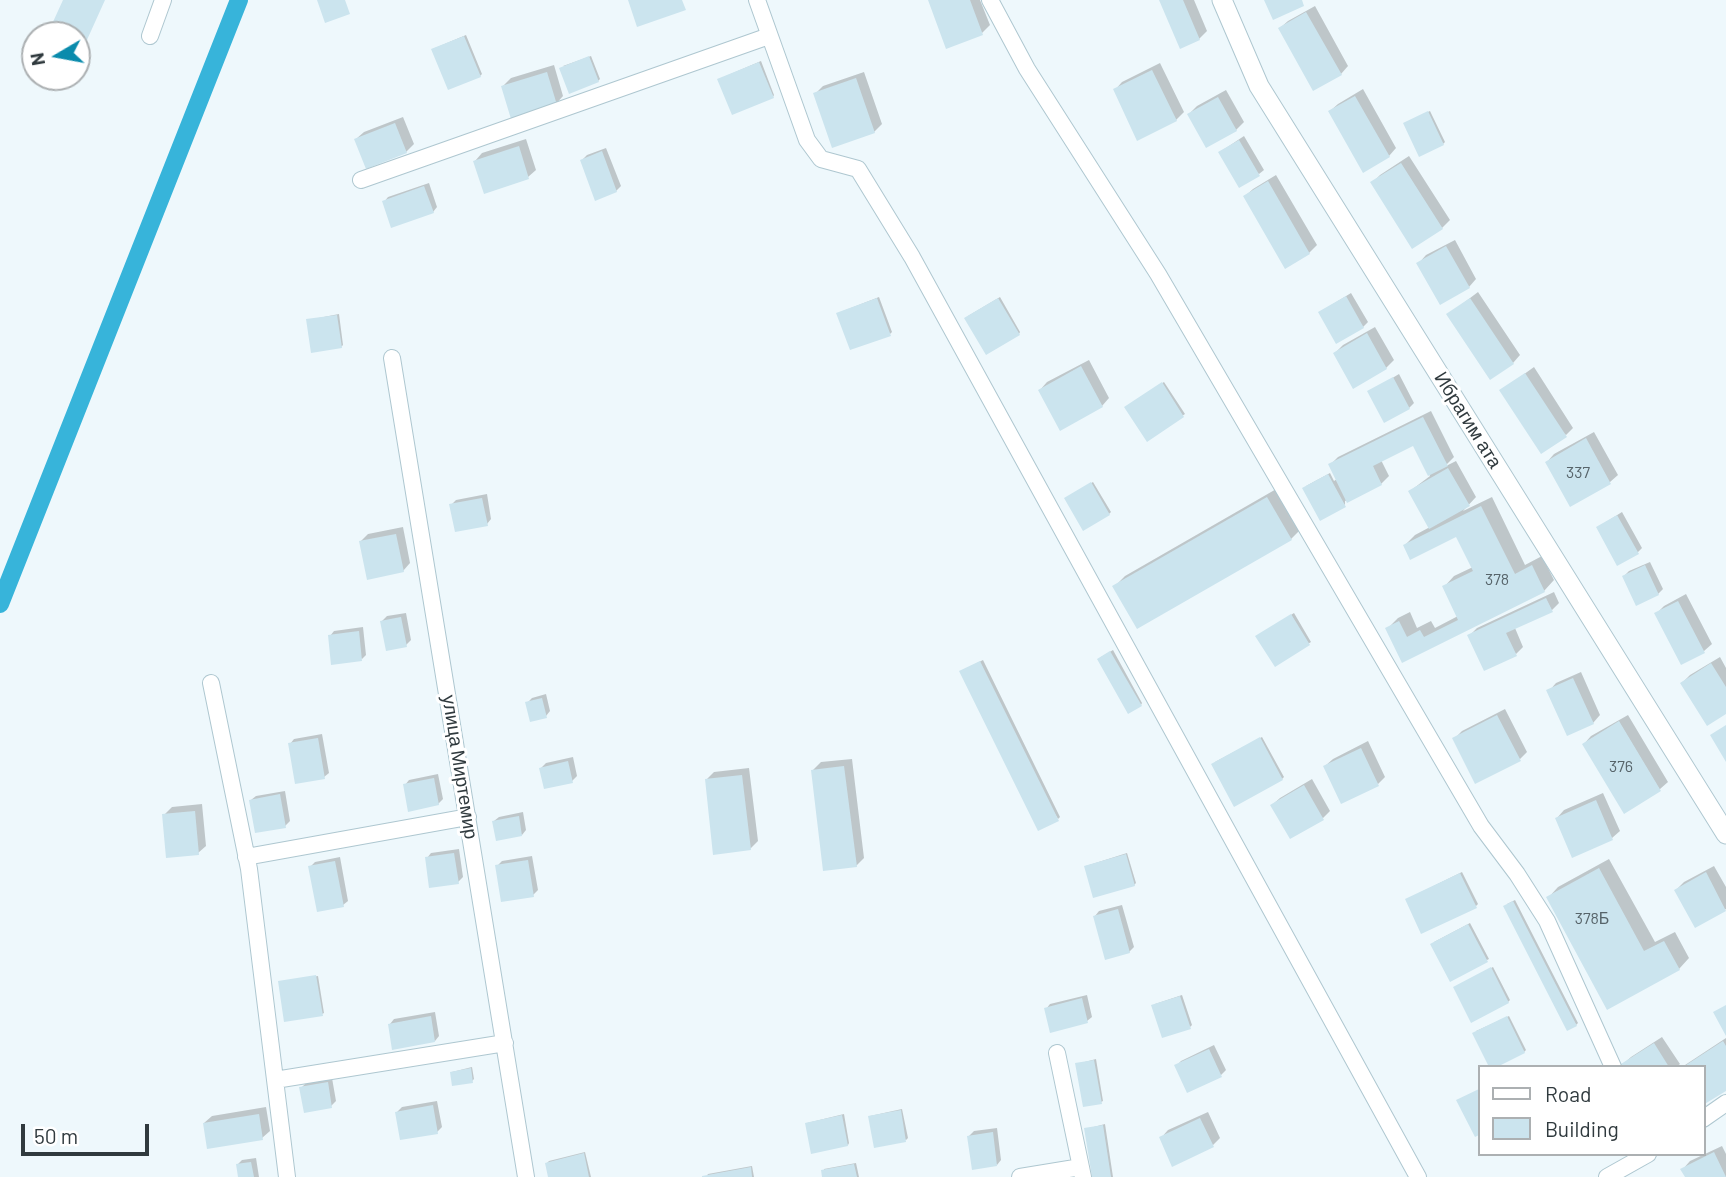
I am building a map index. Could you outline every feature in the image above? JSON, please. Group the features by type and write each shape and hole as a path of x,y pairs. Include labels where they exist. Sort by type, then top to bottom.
{"street":[{"path":"150,36 163,0"},
{"path":"757,0 807,140 821,159 858,169 912,257 1418,1177"},
{"path":"990,0 1027,69 1158,274 1481,826 1517,874 1547,921 1612,1065"},
{"name":"Ибрагим ата","path":"1222,0 1259,86 1726,834"},
{"path":"361,180 769,36"},
{"name":"улица Миртемир","path":"391,358 527,1177"},
{"path":"211,682 246,857 287,1177"},
{"path":"246,857 468,817"},
{"path":"275,1080 505,1043"},
{"path":"1020,1177 1082,1172 1057,1053"},
{"path":"1705,1118 1726,1103"},
{"path":"1607,1177 1644,1156"}],"building":[{"path":"63,0 105,0 91,31 91,21 53,21"},
{"path":"317,0 345,0 350,14 325,23"},
{"path":"628,0 682,0 686,10 637,27"},
{"path":"928,0 970,0 983,35 946,49"},
{"path":"1159,0 1183,0 1200,40 1180,49"},
{"path":"1264,0 1302,0 1304,6 1273,20"},
{"path":"1306,12 1342,75 1313,91 1278,28"},
{"path":"464,36 481,77 448,90 431,49"},
{"path":"589,56 599,82 569,94 559,68"},
{"path":"759,62 774,98 732,115 717,79"},
{"path":"1152,70 1177,121 1137,141 1113,89"},
{"path":"547,72 557,105 511,119 501,86"},
{"path":"856,78 875,133 832,148 813,93"},
{"path":"1355,96 1390,157 1363,173 1328,111"},
{"path":"1218,97 1237,131 1206,148 1187,114"},
{"path":"1428,111 1444,145 1419,157 1403,123"},
{"path":"395,123 407,153 366,169 354,139"},
{"path":"1239,140 1260,176 1239,188 1218,152"},
{"path":"519,146 529,179 484,194 473,161"},
{"path":"602,151 617,192 595,201 580,160"},
{"path":"1401,163 1443,229 1412,249 1370,182"},
{"path":"1268,181 1310,254 1285,269 1243,196"},
{"path":"424,186 434,213 391,228 382,201"},
{"path":"1446,246 1470,288 1440,305 1416,263"},
{"path":"1346,296 1364,328 1336,344 1318,312"},
{"path":"877,298 891,336 850,350 836,313"},
{"path":"998,298 1020,335 986,355 964,318"},
{"path":"1470,298 1514,364 1490,380 1446,314"},
{"path":"337,315 342,348 311,353 306,319"},
{"path":"1367,333 1387,369 1353,389 1333,353"},
{"path":"1081,366 1103,407 1060,431 1038,390"},
{"path":"1525,373 1567,437 1541,454 1499,390"},
{"path":"1393,377 1410,409 1384,423 1367,391"},
{"path":"1162,382 1184,417 1147,442 1124,407"},
{"path":"1423,417 1448,466 1428,476 1413,446 1373,466 1382,485 1347,503 1328,464"},
{"path":"1586,438 1611,484 1570,507 1545,462"},
{"path":"1448,468 1470,506 1429,529 1408,491"},
{"path":"1328,474 1346,507 1320,521 1302,488"},
{"path":"1091,482 1110,515 1083,531 1064,498"},
{"path":"1267,497 1292,540 1137,629 1112,586"},
{"path":"482,498 488,526 455,532 449,504"},
{"path":"1481,506 1515,574 1532,565 1545,592 1402,663 1385,628 1399,621 1407,637 1420,630 1424,637 1458,620 1442,586 1473,571 1456,537 1410,560 1403,545"},
{"path":"1617,515 1639,554 1617,566 1596,527"},
{"path":"396,534 404,572 367,580 359,541"},
{"path":"1645,565 1659,595 1636,606 1622,576"},
{"path":"1546,598 1553,612 1506,633 1517,656 1484,671 1467,635"},
{"path":"1678,601 1705,653 1681,665 1654,613"},
{"path":"1291,614 1310,645 1275,667 1255,636"},
{"path":"401,617 407,647 386,651 380,621"},
{"path":"359,631 362,661 331,665 328,635"},
{"path":"1110,651 1142,706 1128,714 1097,659"},
{"path":"980,661 1059,821 1038,831 959,671"},
{"path":"1711,663 1726,687 1726,714 1707,726 1680,683"},
{"path":"1573,678 1594,724 1567,736 1546,690"},
{"path":"542,698 547,718 530,722 525,702"},
{"path":"1497,715 1521,761 1475,784 1452,738"},
{"path":"1619,721 1661,791 1624,814 1582,744"},
{"path":"1726,725 1726,762 1710,735"},
{"path":"1260,737 1283,780 1234,807 1211,764"},
{"path":"318,738 325,779 295,784 288,743"},
{"path":"1361,748 1379,786 1341,804 1323,766"},
{"path":"568,761 573,783 544,789 539,768"},
{"path":"844,766 857,867 823,871 811,770"},
{"path":"742,775 751,850 713,855 705,779"},
{"path":"434,778 439,805 408,812 403,784"},
{"path":"1304,785 1324,820 1290,839 1270,805"},
{"path":"280,794 286,828 255,833 249,800"},
{"path":"1596,800 1613,840 1572,858 1555,818"},
{"path":"195,811 199,855 166,858 162,814"},
{"path":"519,816 522,836 496,841 492,821"},
{"path":"454,853 459,884 429,888 425,857"},
{"path":"1126,854 1135,886 1093,898 1084,866"},
{"path":"528,860 534,897 501,902 495,865"},
{"path":"335,861 344,907 317,912 308,866"},
{"path":"1599,868 1644,951 1664,941 1680,970 1607,1010 1546,897"},
{"path":"1706,872 1726,911 1695,928 1674,890"},
{"path":"1460,873 1477,908 1421,934 1405,899"},
{"path":"1513,901 1577,1026 1567,1031 1503,906"},
{"path":"1118,909 1130,953 1105,960 1093,916"},
{"path":"1468,924 1488,962 1450,982 1430,944"},
{"path":"1491,967 1509,1003 1471,1023 1453,987"},
{"path":"316,975 323,1016 284,1022 278,981"},
{"path":"1180,996 1191,1029 1162,1038 1151,1005"},
{"path":"1082,998 1088,1023 1050,1033 1044,1008"},
{"path":"1726,1005 1726,1036 1713,1012"},
{"path":"431,1016 435,1042 392,1050 388,1024"},
{"path":"1507,1016 1525,1053 1501,1065 1488,1065 1472,1033"},
{"path":"1723,1041 1726,1046 1726,1091 1705,1104 1705,1065 1686,1065"},
{"path":"1654,1043 1668,1065 1622,1065"},
{"path":"1209,1049 1222,1077 1187,1093 1174,1065"},
{"path":"1094,1060 1102,1104 1083,1107 1075,1063"},
{"path":"471,1068 473,1083 452,1086 450,1072"},
{"path":"328,1082 332,1108 304,1113 299,1087"},
{"path":"1478,1089 1478,1136 1475,1137 1456,1100"},
{"path":"433,1105 438,1134 400,1140 395,1112"},
{"path":"901,1110 906,1142 874,1148 868,1116"},
{"path":"259,1114 263,1140 207,1149 203,1123"},
{"path":"842,1115 848,1146 811,1154 805,1123"},
{"path":"1200,1118 1214,1147 1172,1167 1159,1137"},
{"path":"1103,1125 1111,1177 1092,1177 1084,1128"},
{"path":"993,1132 997,1166 972,1170 967,1136"},
{"path":"1714,1152 1726,1177 1685,1177 1680,1169"},
{"path":"584,1153 589,1177 548,1177 545,1163"},
{"path":"251,1162 254,1177 238,1177 236,1164"},
{"path":"854,1164 857,1177 822,1177 821,1170"},
{"path":"751,1167 752,1177 702,1177 702,1176"}],"waterway":[{"path":"0,604 239,0"}]}
